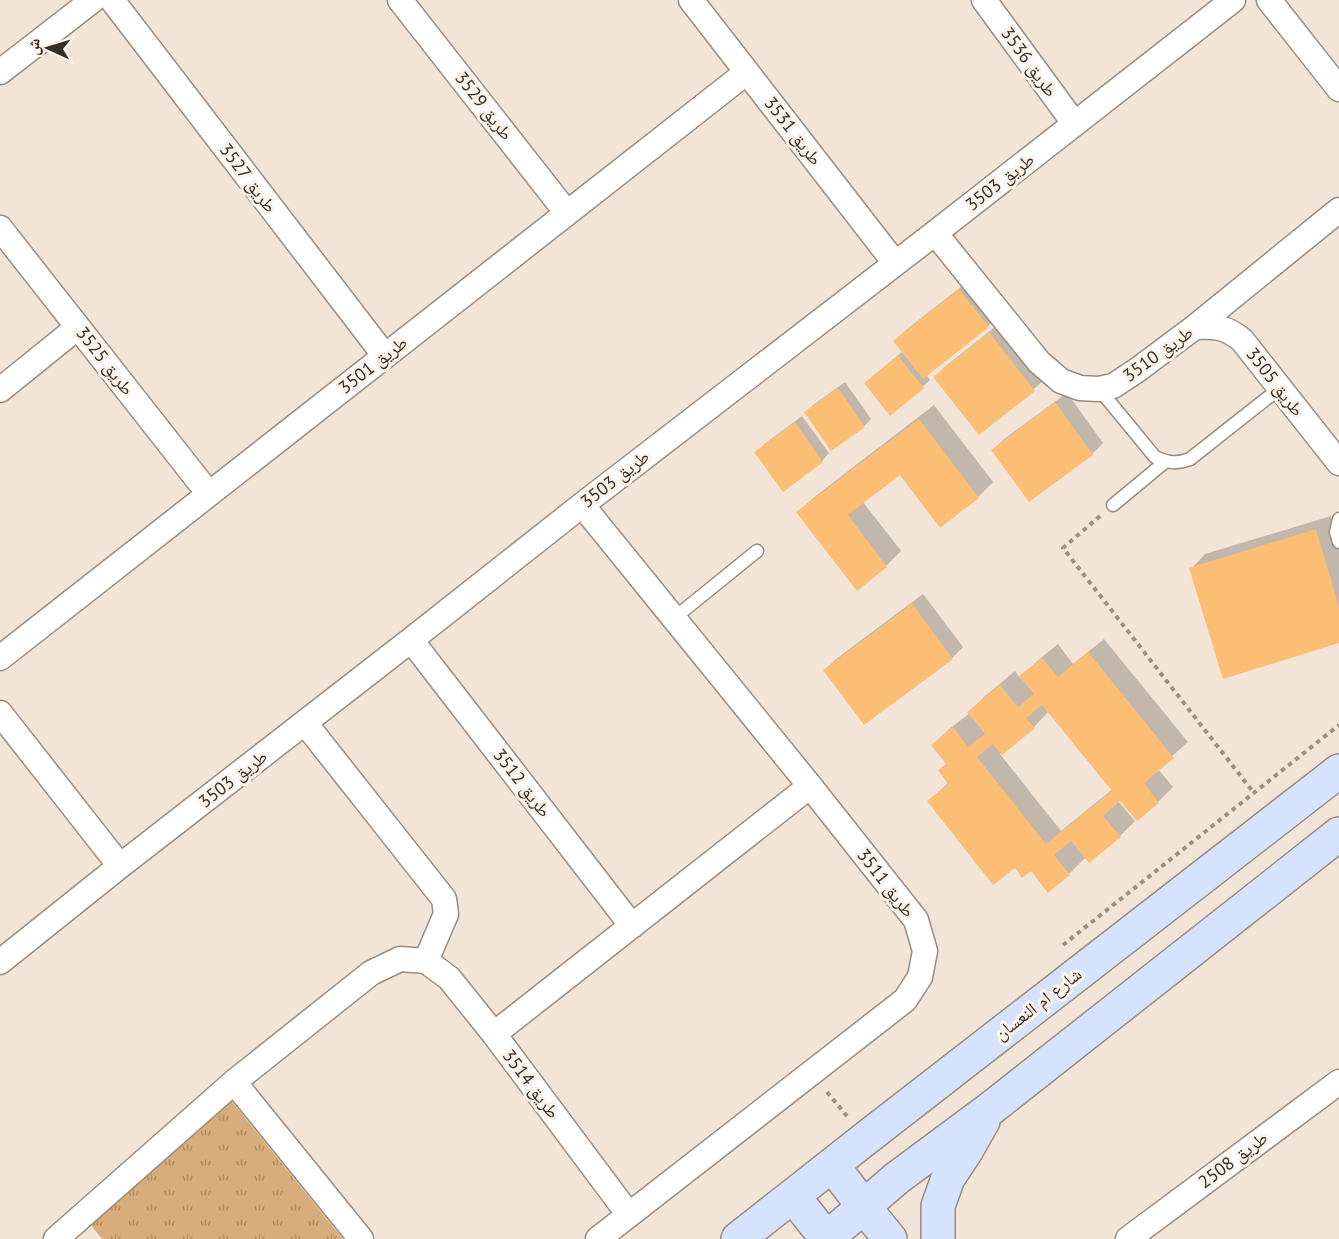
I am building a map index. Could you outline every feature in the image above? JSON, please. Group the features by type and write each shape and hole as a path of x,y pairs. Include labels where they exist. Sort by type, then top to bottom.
{"main road":[{"name":"شارع ام النعسان","path":"738,1239 1339,771"},
{"path":"794,1196 827,1239 897,1178 990,1109 1339,834"},
{"path":"938,1239 938,1206 948,1178 990,1109"},
{"path":"832,1166 890,1239"}],"street":[{"path":"0,72 93,0"},
{"name":"طريق 3527","path":"112,0 385,356"},
{"name":"طريق 3529","path":"400,0 567,213"},
{"name":"طريق 3531","path":"691,0 896,263"},
{"name":"طريق 3536","path":"984,0 1074,123"},
{"name":"طريق 3503","path":"0,962 582,505 1233,0"},
{"path":"1269,0 1339,89"},
{"name":"طريق 3501","path":"0,658 747,72"},
{"name":"طريق 3510","path":"1099,389 1113,386 1195,327 1339,210"},
{"name":"طريق 3525","path":"0,228 209,494"},
{"path":"935,233 1039,362 1061,381 1080,388 1099,389"},
{"path":"0,390 78,327"},
{"name":"طريق 3505","path":"1195,327 1224,328 1242,340 1339,463"},
{"name":"طريق 3511","path":"582,505 916,920 925,951 920,977 904,1000 598,1239"},
{"name":"طريق 3512","path":"411,640 632,926"},
{"path":"0,713 120,866"},
{"path":"63,1237 234,1082 371,973 400,959 426,961 446,914 446,906 440,892 305,723"},
{"path":"494,1034 810,786"},
{"name":"طريق 3514","path":"426,961 449,978 494,1034 629,1215"},
{"path":"234,1082 361,1239"},
{"name":"طريق 2508","path":"1128,1239 1339,1082"}],"lane":[{"path":"1099,389 1155,457 1165,462 1176,463 1190,459 1280,388"},
{"path":"1113,506 1165,462"},
{"path":"1339,519 1336,532 1339,542"},
{"path":"673,619 758,551"}],"path":[{"path":"1113,506 1063,548 1254,793"},
{"path":"1060,947 1339,725"},
{"path":"812,1072 865,1139"}],"green space":[{"path":"229,1098 343,1239 102,1239 83,1215"}],"building":[{"path":"959,289 989,327 923,379 893,341"},
{"path":"989,332 1035,391 979,435 933,377"},
{"path":"898,356 924,388 890,416 864,383"},
{"path":"838,388 865,427 831,451 804,412"},
{"path":"1055,402 1093,455 1029,502 991,450"},
{"path":"919,419 979,498 940,528 900,475 848,515 887,567 857,591 796,512"},
{"path":"795,422 823,462 783,492 754,452"},
{"path":"1316,529 1339,607 1339,643 1223,679 1189,568"},
{"path":"912,604 953,659 864,725 823,670"},
{"path":"1088,652 1174,758 1144,783 1159,803 1137,821 1120,801 1103,816 1121,837 1089,863 1071,841 1054,855 1070,875 1048,893 1031,871 1022,878 1015,868 993,885 927,801 948,784 938,770 946,764 931,745 953,727 968,747 985,734 967,712 1000,685 1018,707 1034,694 1019,676 1042,658 1058,677","holes":["1042,705 1112,791 1046,844 977,757 993,744 1002,755 1035,728 1026,718"]}]}
